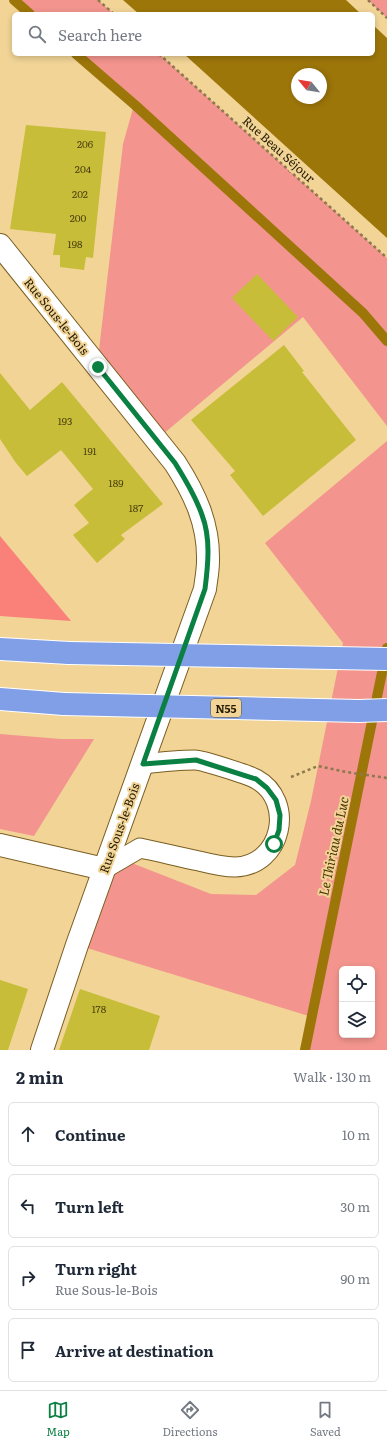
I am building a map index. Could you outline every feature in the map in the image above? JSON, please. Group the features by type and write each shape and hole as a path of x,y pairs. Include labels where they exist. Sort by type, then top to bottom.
{"highway":[{"path":"0,649 69,653 387,659"},
{"name":"N55","path":"0,699 64,704 359,711 387,710"}],"street":[{"name":"Rue Sous-le-Bois","path":"0,245 175,463 186,479 203,516 207,538 208,562 205,589 77,944 42,1050"},
{"path":"0,844 104,869"}],"lane":[{"path":"104,869 140,848 220,866 236,867 252,863 264,855 274,844 279,830 280,815 276,800 267,788 256,779 196,760 143,764"}],"path":[{"path":"98,0 112,12"},
{"path":"368,0 387,18"},
{"name":"Rue Beau Séjour","path":"161,56 387,258"},
{"path":"318,766 387,778"}],"shaded area":[{"path":"14,0 98,0 112,12 28,12"},
{"path":"123,0 346,0 359,12 137,12"},
{"path":"368,0 387,0 387,18"},
{"path":"375,27 387,38 387,238 186,56 375,56"},
{"path":"78,56 161,56 387,258 387,426 303,317 156,440 97,367 123,144 134,105"},
{"path":"387,441 387,1050 305,1050 312,1017 77,945 90,911 124,860 211,894 256,895 295,865 311,801 343,643 265,543"},
{"path":"0,536 71,621 0,616"},
{"path":"0,734 61,739 94,739 34,836 0,829"}],"building":[{"path":"26,125 106,132 93,258 86,257 84,270 60,267 60,255 53,255 56,234 10,229"},
{"path":"257,274 298,317 273,341 232,298"},
{"path":"284,345 304,371 302,372 356,440 263,516 230,475 235,471 191,420"},
{"path":"0,373 30,410 62,382 163,504 121,535 125,539 97,563 73,535 89,523 74,505 93,489 61,450 27,476 16,463 0,439"},
{"path":"0,980 28,989 8,1050 0,1050"},
{"path":"80,989 160,1016 149,1050 59,1050"}],"waterway":[{"path":"14,0 28,12"},
{"path":"78,56 135,105 363,313 387,341"},
{"name":"Le Thiriau du Luc","path":"305,1050 387,648"}],"route":[{"path":"98,367 175,463 186,479 203,516 207,538 208,562 205,589 143,764 196,760 256,779 267,788 276,800 280,815 279,830 274,844"}]}
